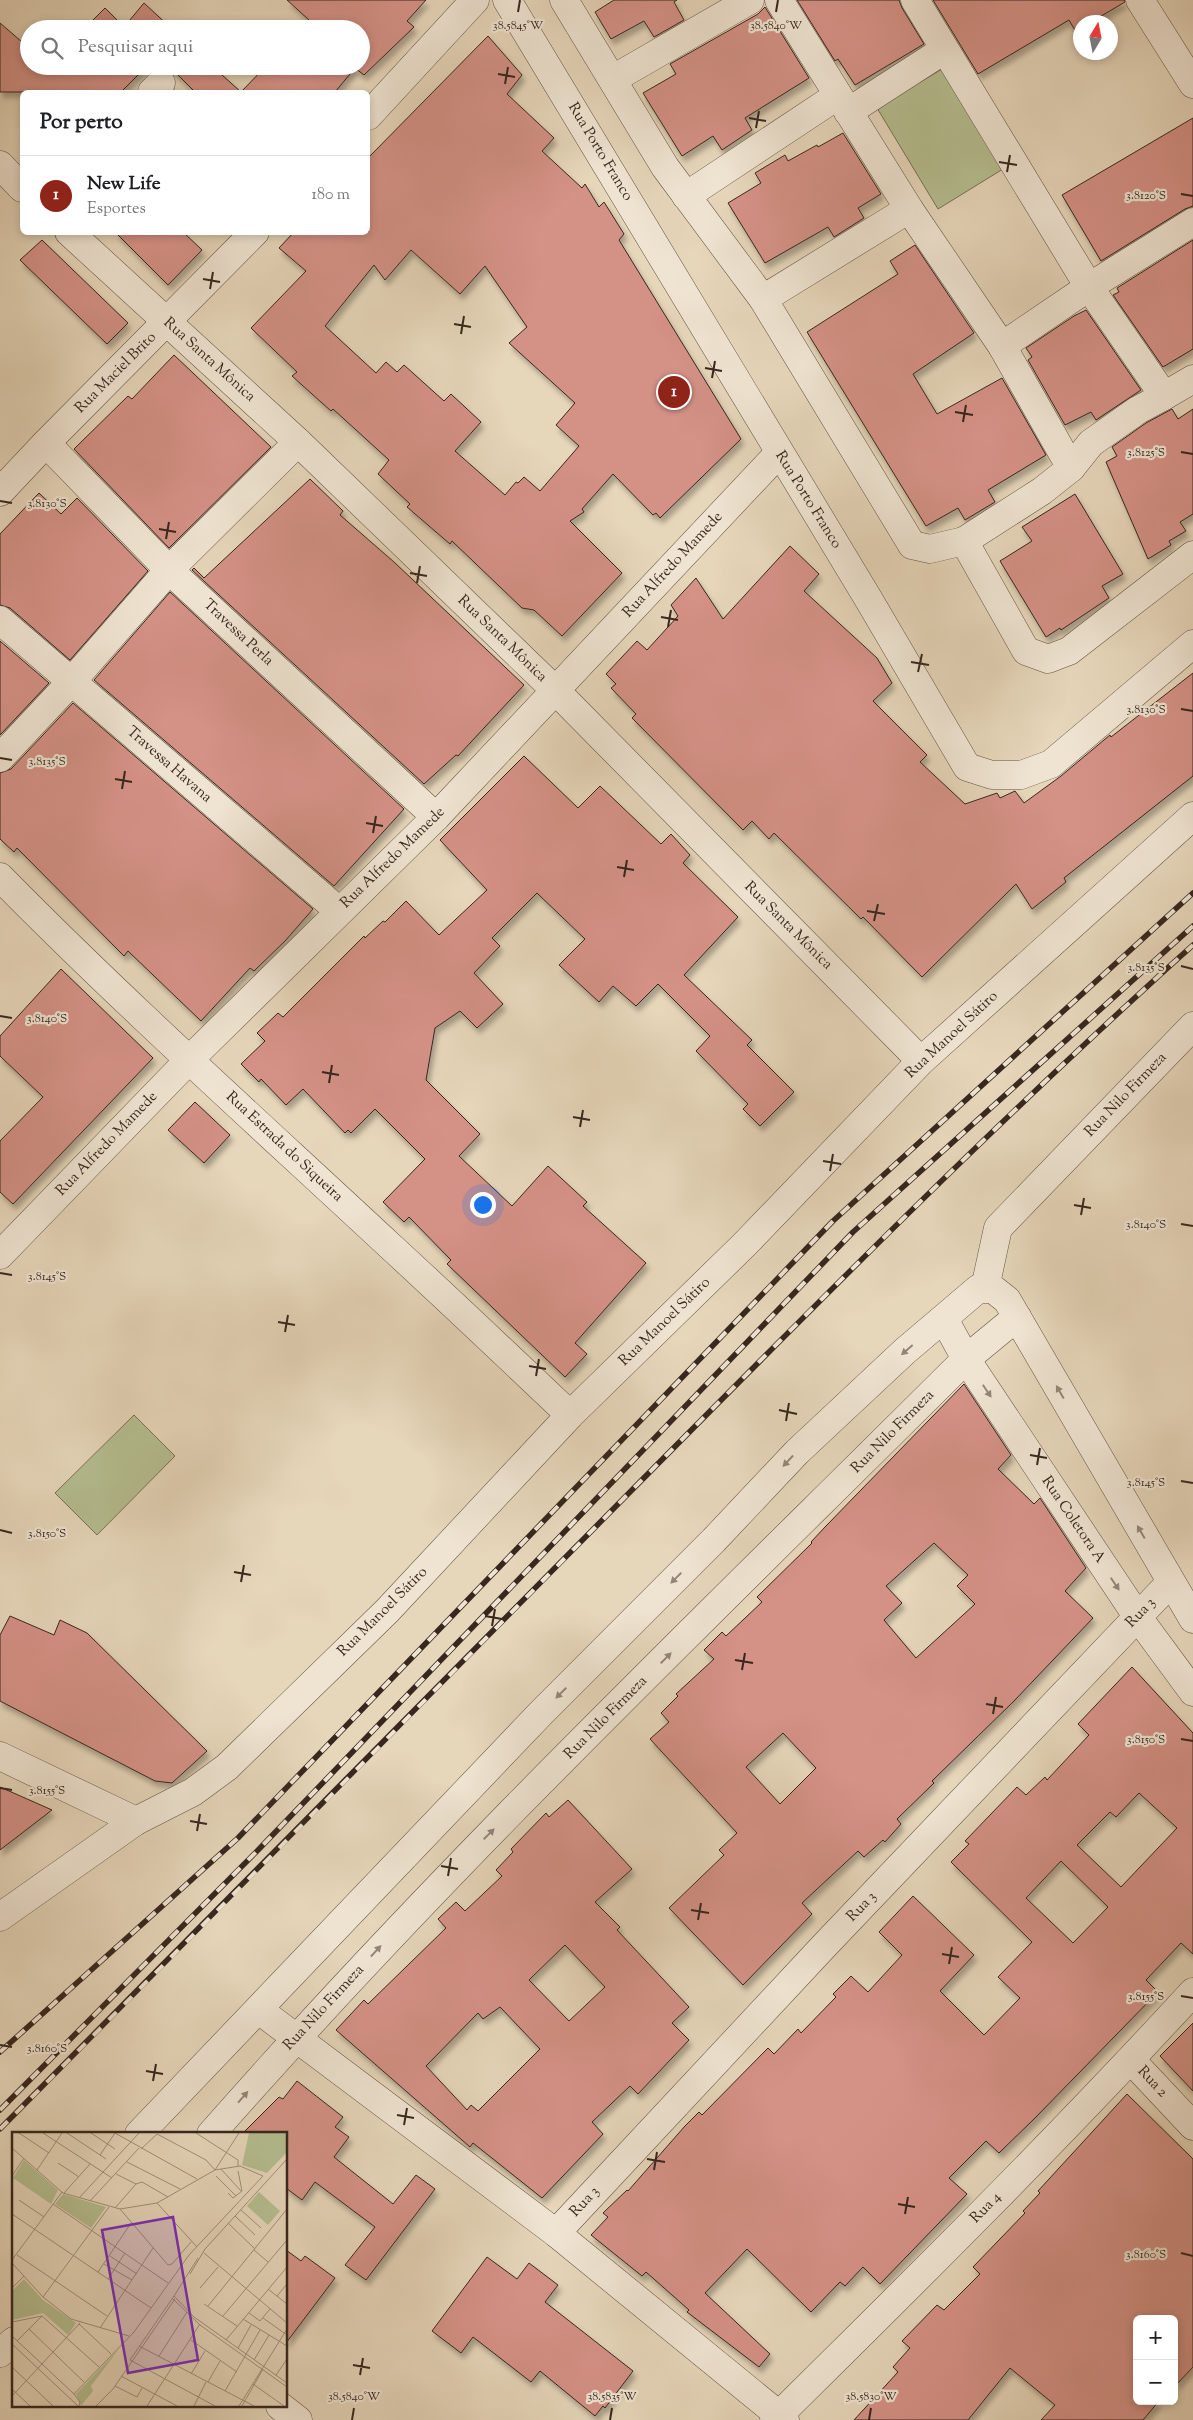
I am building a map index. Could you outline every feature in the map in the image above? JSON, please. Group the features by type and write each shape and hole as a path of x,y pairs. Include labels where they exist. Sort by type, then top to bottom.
{"street":[{"path":"370,114 475,0"},
{"name":"Rua Porto Franco","path":"507,0 874,608 967,767 992,775 1021,775 1051,764 1193,644"},
{"path":"564,0 665,167 763,299 912,545 930,549 964,541 1042,491 1071,468 1091,443 1114,426 1193,379"},
{"path":"613,79 750,0"},
{"path":"779,0 909,209 1002,346 1071,468"},
{"path":"915,0 1089,287 1164,396"},
{"path":"1140,0 1193,84"},
{"path":"686,196 842,104 944,50"},
{"path":"0,165 20,186"},
{"path":"763,299 909,209"},
{"path":"1002,346 1089,287 1193,222"},
{"name":"Rua Santa Mônica","path":"72,235 298,442 556,690 921,1061"},
{"name":"Rua Maciel Brito","path":"0,492 46,442 252,235"},
{"name":"Travessa Perla","path":"46,442 169,570 436,817"},
{"path":"0,758 72,681 169,570 298,442"},
{"name":"Rua Alfredo Mamede","path":"0,1255 189,1060 436,817 779,453"},
{"path":"964,541 1026,651 1048,659 1069,651 1193,555"},
{"name":"Travessa Havana","path":"0,620 339,911"},
{"name":"Rua Manoel Sátiro","path":"0,1917 136,1821 194,1792 227,1767 387,1611 570,1415 745,1244 921,1061 1193,816"},
{"name":"Rua Estrada do Siqueira","path":"0,877 69,947 570,1415"},
{"name":"Rua Nilo Firmeza","path":"989,1288 998,1228 1193,1026"},
{"path":"141,2132 542,1712 714,1540 798,1452 905,1351 978,1289 989,1288 1007,1300 1170,1583 1193,1619"},
{"name":"Rua Coletora A","path":"944,1318 966,1360 1137,1616 1193,1692"},
{"name":"Rua Nilo Firmeza","path":"213,2132 295,2038 458,1864 966,1360 1017,1318"},
{"name":"Rua 3","path":"556,2234 824,1946 1170,1583"},
{"path":"0,1756 136,1821"},
{"name":"Rua 4","path":"779,2418 1131,2060 1193,1992"},
{"path":"259,2010 556,2234 779,2418"},
{"name":"Rua 2","path":"1131,2060 1193,2126"},
{"path":"0,2353 12,2342"},
{"path":"283,2408 298,2420"}],"green space":[{"path":"942,69 1003,169 938,209 877,108"},
{"path":"134,1415 175,1456 97,1535 55,1493"}],"building":[{"path":"287,0 426,0 407,21 414,27 370,69 370,20 309,20"},
{"path":"614,0 677,0 674,2 684,20 654,37 644,21 611,39 595,12"},
{"path":"797,0 899,0 924,44 855,85 838,59 835,61"},
{"path":"933,0 1124,0 1125,2 1103,15 1073,15 1073,27 1069,20 978,74"},
{"path":"144,3 162,20 130,20"},
{"path":"765,7 809,78 745,118 752,130 722,150 713,136 682,156 643,93 676,74 670,64 758,14"},
{"path":"105,8 117,20 93,20"},
{"path":"0,23 20,40 20,75 138,75 123,90 20,90 20,92 0,92"},
{"path":"488,36 522,75 507,94 554,138 542,151 582,188 585,184 599,207 604,202 624,234 619,240 741,439 660,518 656,513 653,515 613,474 582,509 584,512 570,521 622,573 562,636 534,610 522,608 452,541 450,544 407,507 410,504 378,474 389,460 333,409 331,411 292,376 297,372 251,328 306,271 279,248 291,235 370,235 370,156","holes":["411,250 460,294 485,266 527,327 509,343 575,403 556,425 579,446 540,491 524,477 518,483 516,482 505,495 455,451 481,422 451,394 444,401 404,365 397,372 386,362 376,373 325,326 374,265 385,280"]},
{"path":"178,75 222,75 239,90 193,90"},
{"path":"257,75 349,75 337,90 243,90"},
{"path":"1193,118 1193,206 1185,209 1101,261 1062,195"},
{"path":"843,133 881,194 858,208 864,218 834,237 828,227 765,263 728,203 761,183 755,173 785,155 788,161"},
{"path":"118,235 186,235 202,250 168,285"},
{"path":"42,240 128,323 107,344 20,260"},
{"path":"1193,240 1193,349 1163,367 1113,295 1119,292 1117,288"},
{"path":"915,245 974,333 913,374 937,414 1002,378 1046,455 988,490 995,502 965,520 958,508 926,526 807,332 898,274 890,261"},
{"path":"1086,310 1141,390 1096,420 1091,412 1065,425 1028,360 1032,357 1026,348"},
{"path":"174,355 271,447 169,548 74,449 128,396 132,399"},
{"path":"1172,409 1178,419 1193,409 1193,514 1180,522 1186,531 1169,541 1171,545 1148,559 1106,462 1117,456 1112,447 1146,423"},
{"path":"310,479 343,511 340,515 394,562 524,685 458,756 456,755 424,784 192,570 194,568 204,578"},
{"path":"39,493 61,514 77,498 148,571 70,660 10,608 0,605 0,534"},
{"path":"1075,494 1123,574 1102,586 1109,598 1061,630 1060,628 1046,637 1000,561 1032,541 1022,527"},
{"path":"790,546 819,574 804,591 877,658 892,683 873,701 927,755 920,762 965,804 997,793 1000,798 1015,791 1024,803 1193,673 1193,776 1064,878 1066,882 1032,909 1016,884 922,977 863,917 861,919 774,833 769,839 752,821 743,830 632,718 636,714 611,688 616,684 606,674 637,641 647,650 678,616 671,605 696,578 723,619"},
{"path":"170,592 404,809 334,886 94,680"},
{"path":"0,641 49,683 0,735"},
{"path":"73,703 313,909 285,941 254,971 250,968 201,1021 128,951 124,956 17,848 14,852 0,839 0,773 11,769"},
{"path":"524,756 578,808 600,786 661,844 671,834 690,855 683,863 738,917 684,975 752,1040 747,1045 794,1092 760,1126 743,1109 748,1104 696,1051 710,1036 658,984 636,1006 613,986 599,1002 559,965 585,939 537,893 492,938 500,946 474,973 503,1004 477,1028 460,1011 435,1028 426,1080 480,1134 459,1156 512,1206 548,1166 587,1202 583,1206 646,1263 575,1343 587,1354 565,1377 447,1264 451,1260 409,1217 404,1222 383,1202 425,1159 375,1109 351,1133 348,1130 345,1133 303,1089 286,1105 261,1079 259,1082 241,1064 265,1041 257,1033 278,1013 283,1017 364,936 365,938 383,921 385,922 406,901 439,935 487,890 440,840"},
{"path":"61,969 153,1058 13,1204 0,1192 0,1141 43,1097 0,1056 0,1036"},
{"path":"195,1102 230,1135 204,1163 168,1130"},
{"path":"964,1384 1011,1455 998,1469 1034,1504 1040,1498 1086,1568 1065,1591 1093,1618 1014,1701 932,1781 934,1783 897,1819 901,1824 885,1842 883,1840 864,1857 858,1851 802,1903 812,1914 743,1985 669,1908 724,1855 719,1850 737,1833 650,1739 669,1722 661,1713 678,1696 676,1694 714,1659 704,1650 722,1632 726,1636 762,1602 757,1597 812,1543 825,1527","holes":["934,1543 968,1575 957,1586 975,1604 916,1658 884,1620 902,1603 886,1586","783,1733 816,1768 780,1804 746,1767"]},
{"path":"10,1616 54,1635 60,1620 87,1633 207,1751 172,1783 155,1781 0,1701 0,1635"},
{"path":"1132,1667 1193,1733 1193,1954 1181,1943 1146,1980 1158,1992 1035,2118 999,2153 986,2141 949,2178 967,2194 880,2284 863,2267 845,2286 840,2282 811,2312 747,2249 705,2293 770,2354 759,2367 687,2312 689,2310 646,2272 642,2276 591,2235 608,2217 603,2213 628,2191 685,2126 699,2112 702,2115 768,2048 774,2054 798,2029 801,2033 836,1997 833,1994 851,1976 868,1992 902,1955 879,1932 913,1896 974,1955 940,1991 984,2035 1020,1998 998,1977 1032,1942 951,1862 969,1844 965,1841 1017,1787 1026,1795 1045,1777 1047,1780 1089,1735 1078,1724","holes":["1139,1793 1177,1828 1121,1887 1077,1845 1110,1812 1116,1817","1061,1861 1108,1907 1073,1943 1026,1898"]},
{"path":"0,1787 52,1810 0,1850"},
{"path":"568,1800 632,1869 595,1902 620,1927 617,1930 689,2007 672,2023 689,2040 638,2094 630,2086 592,2122 603,2134 542,2198 473,2143 470,2147 336,2030 364,2000 368,2004 446,1928 438,1919 456,1902 465,1911 502,1876 496,1870 513,1852 511,1849 546,1813 549,1817","holes":["565,1945 605,1987 569,2021 529,1980","500,2007 540,2049 478,2111 471,2105 467,2110 426,2066 478,2013 483,2019"]},
{"path":"1193,2023 1193,2091 1160,2056"},
{"path":"297,2081 343,2117 335,2127 349,2137 334,2157 393,2204 416,2175 435,2189 366,2280 345,2265 375,2227 315,2182 302,2200 288,2190 288,2132 244,2132 279,2097 283,2099"},
{"path":"1127,2094 1193,2159 1193,2367 1178,2383 1178,2315 1133,2315 1133,2405 1156,2405 1143,2420 1041,2420 1055,2405 1010,2368 968,2420 854,2420 898,2372 893,2367 910,2348 902,2341 937,2305 944,2310 980,2274 973,2267 1025,2213 1023,2211 1040,2193 1038,2191"},
{"path":"288,2251 301,2261 305,2256 335,2278 288,2340"},
{"path":"487,2257 517,2279 529,2263 558,2285 545,2302 633,2371 605,2408 603,2406 595,2416 540,2371 531,2382 473,2337 461,2353 432,2331"}],"railway":[{"path":"0,2052 238,1838 833,1221 1193,893"},
{"path":"0,2110 261,1847 853,1232 1193,926"},
{"path":"0,2129 838,1283 1049,1078 1193,945"}],"place":[{"name":"New Life","path":"674,392"}]}
